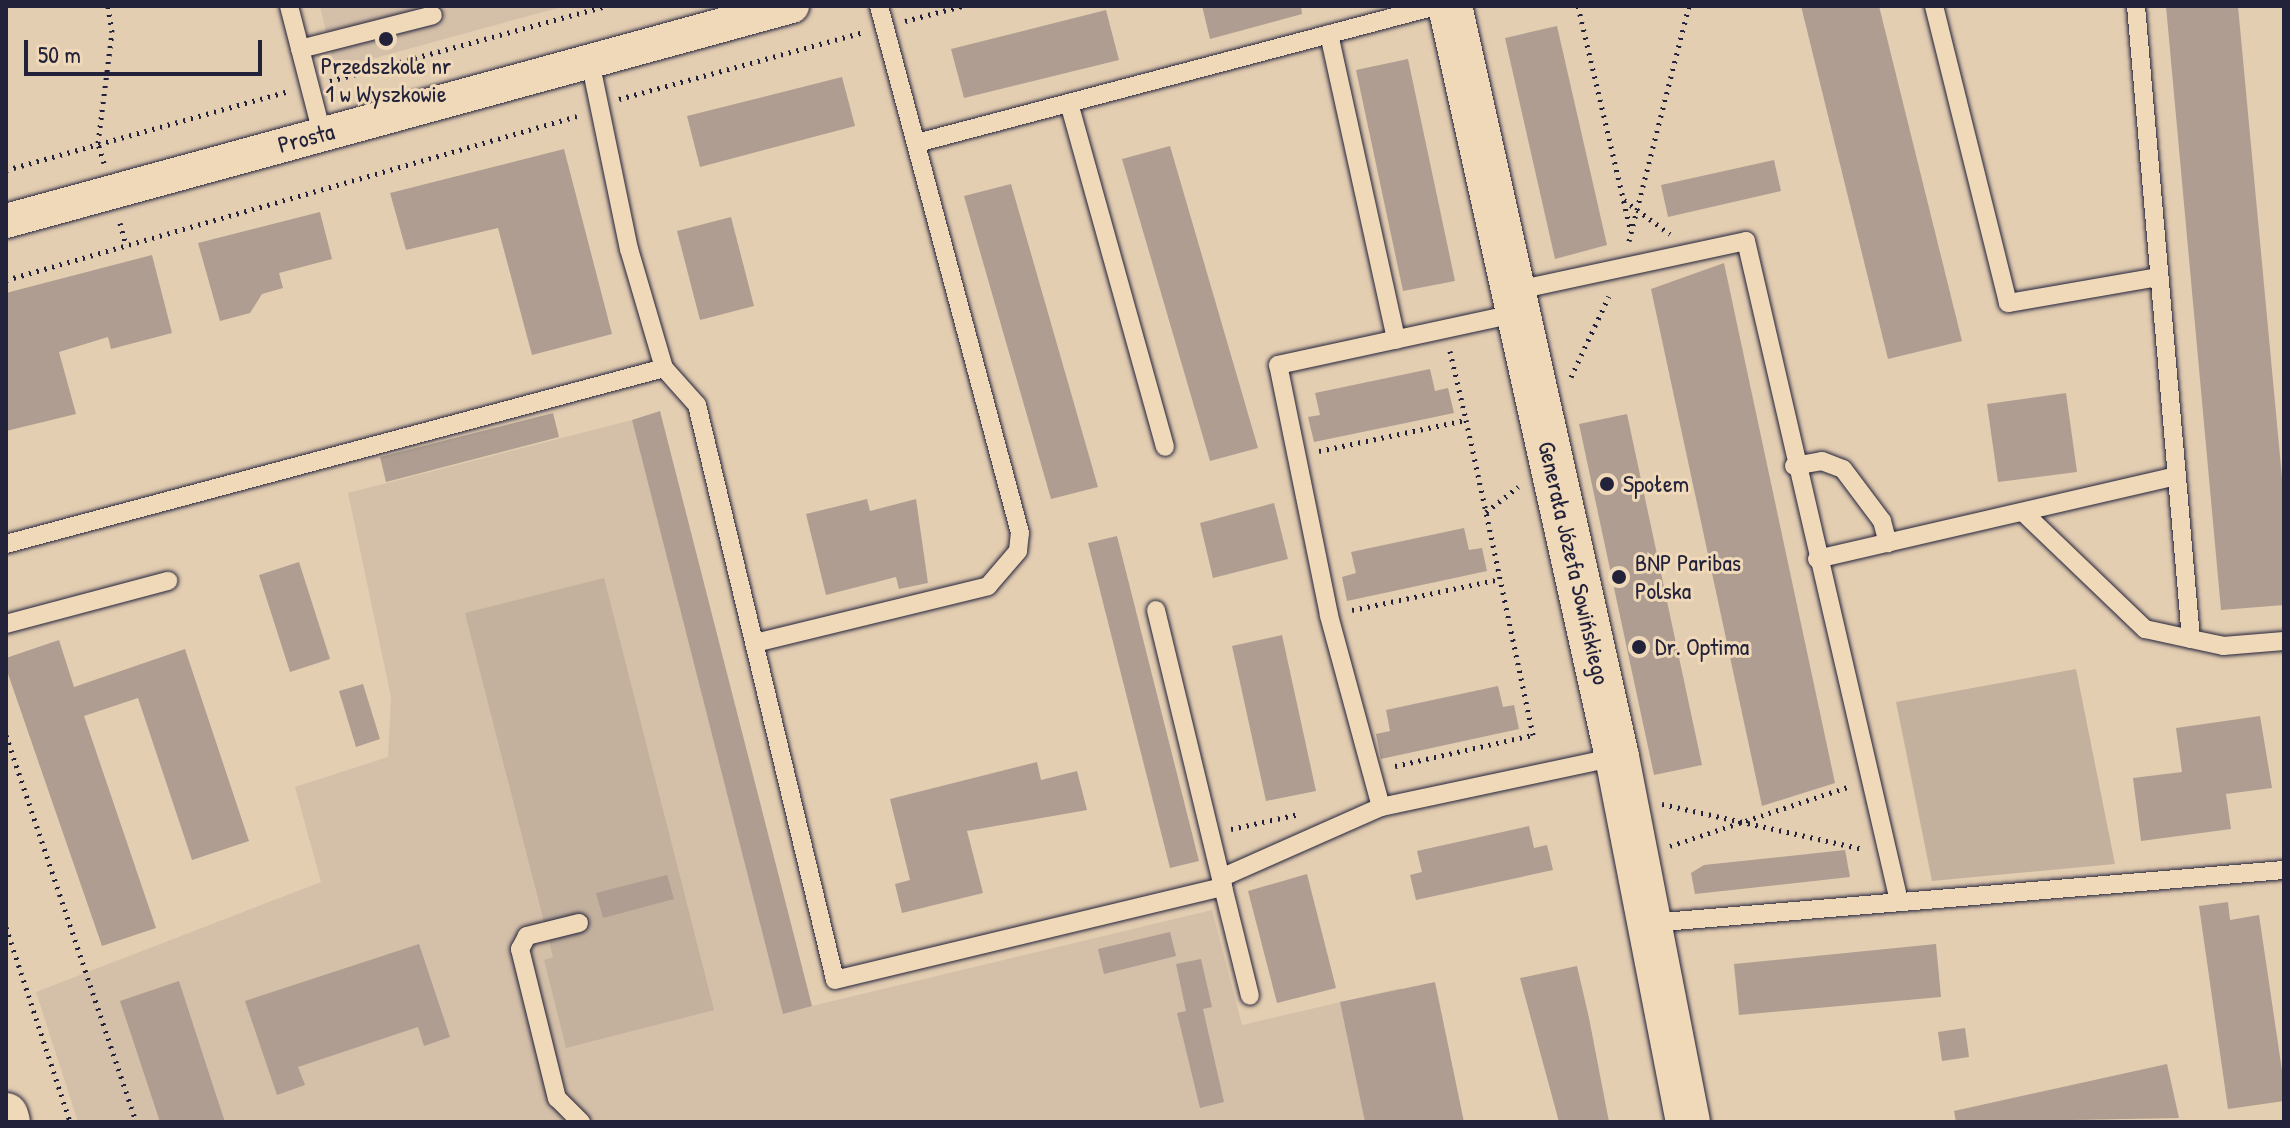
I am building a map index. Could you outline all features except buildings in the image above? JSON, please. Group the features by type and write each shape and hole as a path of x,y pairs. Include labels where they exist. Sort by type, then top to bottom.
{"street":[{"name":"Prosta","path":"6,221 792,6"},
{"name":"Generała Józefa Sowińskiego","path":"1450,6 1617,757 1688,1122"},
{"path":"6,1115 8,1122"}],"lane":[{"path":"289,6 322,134"},
{"path":"755,643 988,586 1018,551 1020,533 879,6"},
{"path":"917,143 1436,6"},
{"path":"1934,6 2008,303 2159,277"},
{"path":"2136,6 2191,639"},
{"path":"300,49 433,15"},
{"path":"1329,34 1396,340"},
{"path":"590,61 664,368 697,405 835,980 1223,882 1381,807 1617,757"},
{"path":"1069,103 1165,447"},
{"path":"1381,807 1329,615 1278,365 1445,329 1622,268 1746,241 1794,466 1899,901"},
{"path":"6,544 664,368"},
{"path":"1794,466 1822,461 1843,469 1882,521 1888,543"},
{"path":"1817,559 2177,476"},
{"path":"2024,513 2145,629 2223,646 2284,641"},
{"path":"6,624 168,581"},
{"path":"1156,610 1250,996"},
{"path":"1651,923 2284,870"},
{"path":"579,923 527,936 520,949 557,1098 581,1122"}],"path":[{"path":"98,143 112,32 108,6"},
{"path":"6,170 606,6"},
{"path":"894,24 962,6"},
{"path":"1578,6 1631,233"},
{"path":"1564,392 1622,268 1689,6"},
{"path":"6,280 552,129 599,104 870,30"},
{"path":"1623,199 1637,207 1688,254"},
{"path":"1372,771 1533,735 1445,329"},
{"path":"1296,455 1466,420"},
{"path":"1486,512 1520,485 1517,470"},
{"path":"1329,615 1500,579"},
{"path":"6,735 136,1122"},
{"path":"1663,848 1759,821 1870,779"},
{"path":"1653,803 1759,821 1888,856"},
{"path":"6,927 70,1122"}],"shaded area":[{"name":"Przedszkole nr 1 w Wyszkowie","path":"320,6 565,6 335,69"},
{"path":"632,420 783,1013 1212,910 1242,1025 1401,988 1432,1122 78,1122 36,992 321,882 295,787 388,757 391,697 348,493"},
{"path":"604,578 714,1010 566,1048 544,960 553,957 465,613"},
{"path":"2076,669 2115,864 1932,881 1896,702"}],"place":[{"name":"Przedszkole nr 1 w Wyszkowie","path":"386,39"},
{"name":"Społem","path":"1607,484"},
{"name":"BNP Paribas Polska","path":"1619,577"},
{"name":"Dr. Optima","path":"1639,647"}]}
